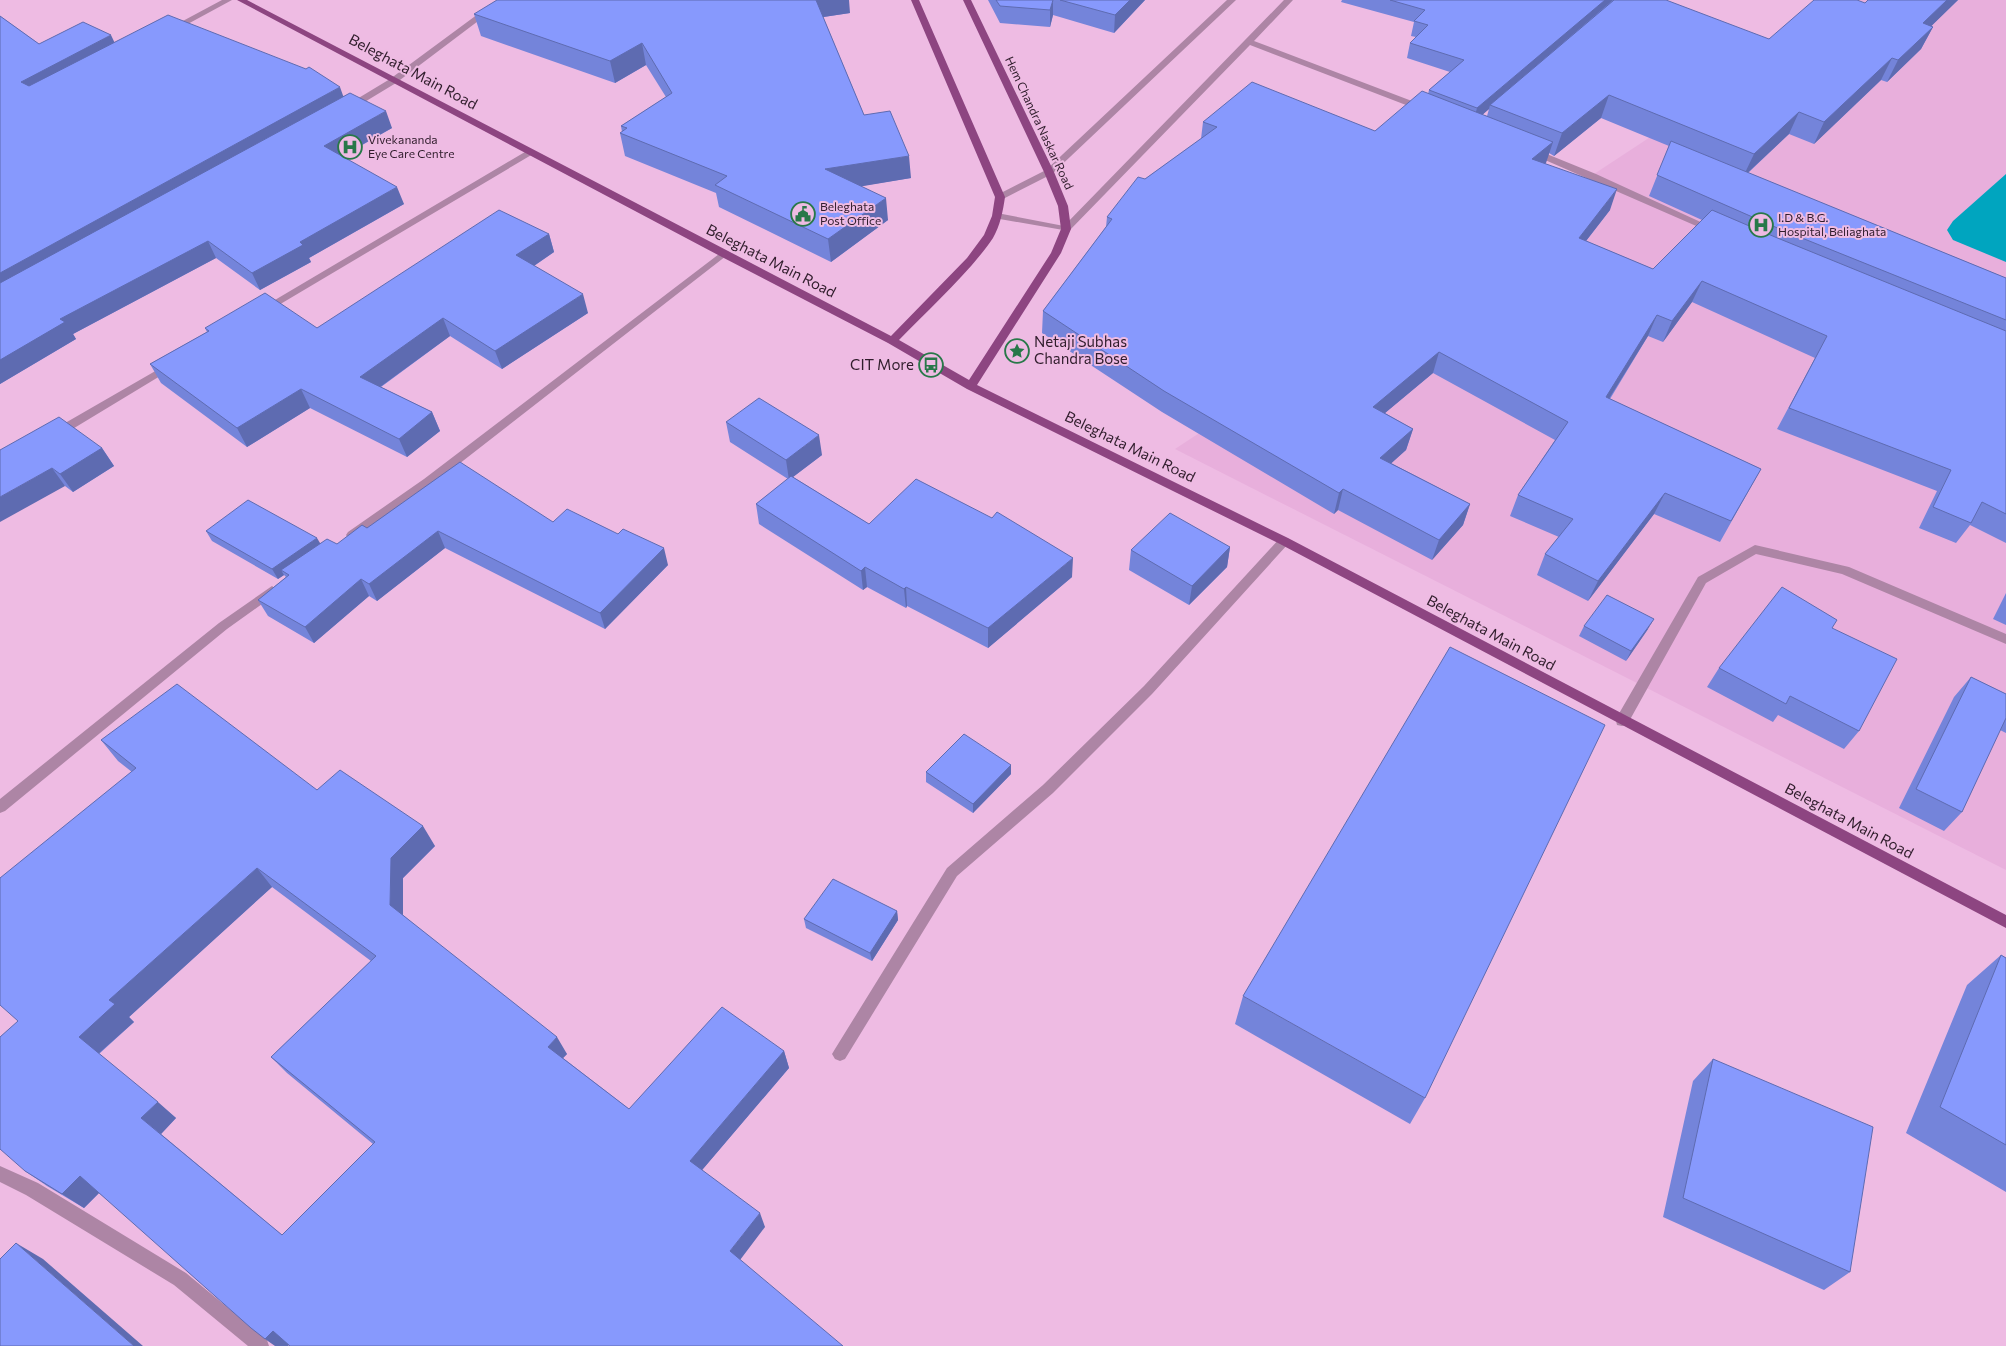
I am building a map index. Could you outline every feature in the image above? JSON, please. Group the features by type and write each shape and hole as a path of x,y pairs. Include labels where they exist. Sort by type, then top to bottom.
{"main road":[{"name":"Beleghata Main Road","path":"241,0 892,341 971,386 1284,541 2006,922"},
{"path":"892,341 970,260 989,236 997,216 1000,197 915,0"},
{"name":"Hem Chandra Naskar Road","path":"967,0 1050,172 1064,206 1066,229 1056,253 971,386"}],"street":[{"path":"158,36 228,0"},
{"path":"338,114 394,81 502,0"},
{"path":"1000,197 1050,172 1232,0"},
{"path":"997,216 1066,229 1290,0"},
{"path":"1250,42 1429,111"},
{"path":"1520,147 1594,176 1724,235"},
{"path":"251,317 530,152"},
{"path":"341,542 428,482 723,254"},
{"path":"45,440 182,358"},
{"path":"840,1054 952,872 1055,783 1148,690 1284,541"},
{"path":"1622,721 1702,580 1755,548 1845,570 2006,639"},
{"path":"0,807 223,626 278,587"},
{"path":"0,1174 32,1189 180,1279 261,1346"}],"shaded area":[{"name":"I.D & B.G. Hospital, Beliaghata","path":"1859,0 2006,0 2006,870 1175,449"}],"water":[{"path":"2006,174 2006,262 1953,240 1947,230 1953,221"}],"building":[{"path":"497,0 816,0 864,115 890,111 909,156 825,169 886,198 828,239 715,185 727,176 620,133 627,128 621,126 672,93 642,43 610,61 474,14"},
{"path":"996,0 1053,0 1050,10 1000,6"},
{"path":"1060,0 1130,0 1115,15"},
{"path":"1390,0 1605,0 1477,108 1429,90 1464,60 1410,43 1428,25 1414,21 1425,10"},
{"path":"1614,0 1666,0 1769,39 1814,0 1857,0 1865,3 1868,0 1947,0 1923,23 1933,27 1898,60 1892,58 1824,122 1799,112 1754,154 1609,95 1562,133 1490,105"},
{"path":"168,15 306,69 309,67 340,87 0,273 0,16 39,44 83,22 111,35 21,82 29,86"},
{"path":"1252,82 1375,131 1422,91 1553,142 1532,159 1617,189 1579,238 1653,269 1712,210 2006,331 2006,514 1982,502 1971,523 1933,507 1951,470 1789,408 1827,336 1702,281 1672,321 1657,315 1606,397 1761,469 1731,521 1665,493 1598,581 1545,554 1573,519 1518,495 1568,422 1439,352 1373,407 1413,429 1380,458 1470,504 1439,540 1343,489 1339,493 1164,391 1043,311 1112,219 1107,217 1138,177 1145,179 1217,127 1203,122"},
{"path":"350,93 386,111 324,146 397,187 300,242 303,245 252,273 208,241 60,319 65,322 0,360 0,283"},
{"path":"1671,141 2006,278 2006,320 1782,230 1657,175"},
{"path":"499,210 549,234 516,255 583,294 495,351 443,318 360,377 432,412 399,439 301,389 237,428 150,364 209,331 205,328 265,293 317,328"},
{"path":"759,398 819,435 786,460 726,422"},
{"path":"59,417 102,448 60,474 52,468 0,497 0,450"},
{"path":"460,462 553,522 567,509 618,534 623,529 664,548 600,613 438,531 369,584 361,579 305,627 258,600 289,575 281,570 327,539 337,544 362,525 367,528"},
{"path":"791,476 869,524 916,479 992,518 997,512 1073,558 988,628 906,587 904,589 865,567 861,571 756,504"},
{"path":"248,500 317,538 272,569 206,531"},
{"path":"1170,513 1230,547 1192,586 1131,550"},
{"path":"1782,587 1837,620 1832,628 1897,659 1859,731 1790,696 1786,704 1719,668"},
{"path":"1607,595 1654,619 1631,651 1584,626"},
{"path":"1450,647 1605,725 1425,1098 1243,996"},
{"path":"1971,677 2006,694 2006,718 1962,812 1916,789"},
{"path":"177,684 317,790 340,770 423,826 391,858 390,905 557,1037 548,1047 629,1109 722,1007 784,1051 690,1161 760,1213 730,1251 843,1346 290,1346 273,1331 265,1339 251,1328 80,1176 62,1194 25,1171 0,1149 0,1037 18,1021 0,1005 0,878 136,768 101,740","holes":["257,868 376,956 271,1057 375,1142 282,1235 141,1118 158,1102 79,1037 115,1004 109,1000"]},
{"path":"964,734 1011,765 973,804 926,772"},
{"path":"833,879 897,911 870,953 804,919"},
{"path":"2001,955 2006,958 2006,1145 1940,1107"},
{"path":"1713,1059 1873,1127 1850,1272 1683,1198"},
{"path":"16,1243 134,1346 0,1346 0,1259"}],"place":[{"name":"Vivekananda Eye Care Centre","path":"350,147"},
{"name":"Beleghata Post Office","path":"803,214"},
{"name":"I.D & B.G. Hospital, Beliaghata","path":"1761,225"},
{"name":"Netaji Subhas Chandra Bose","path":"1017,351"},
{"name":"CIT More","path":"931,365"}]}
